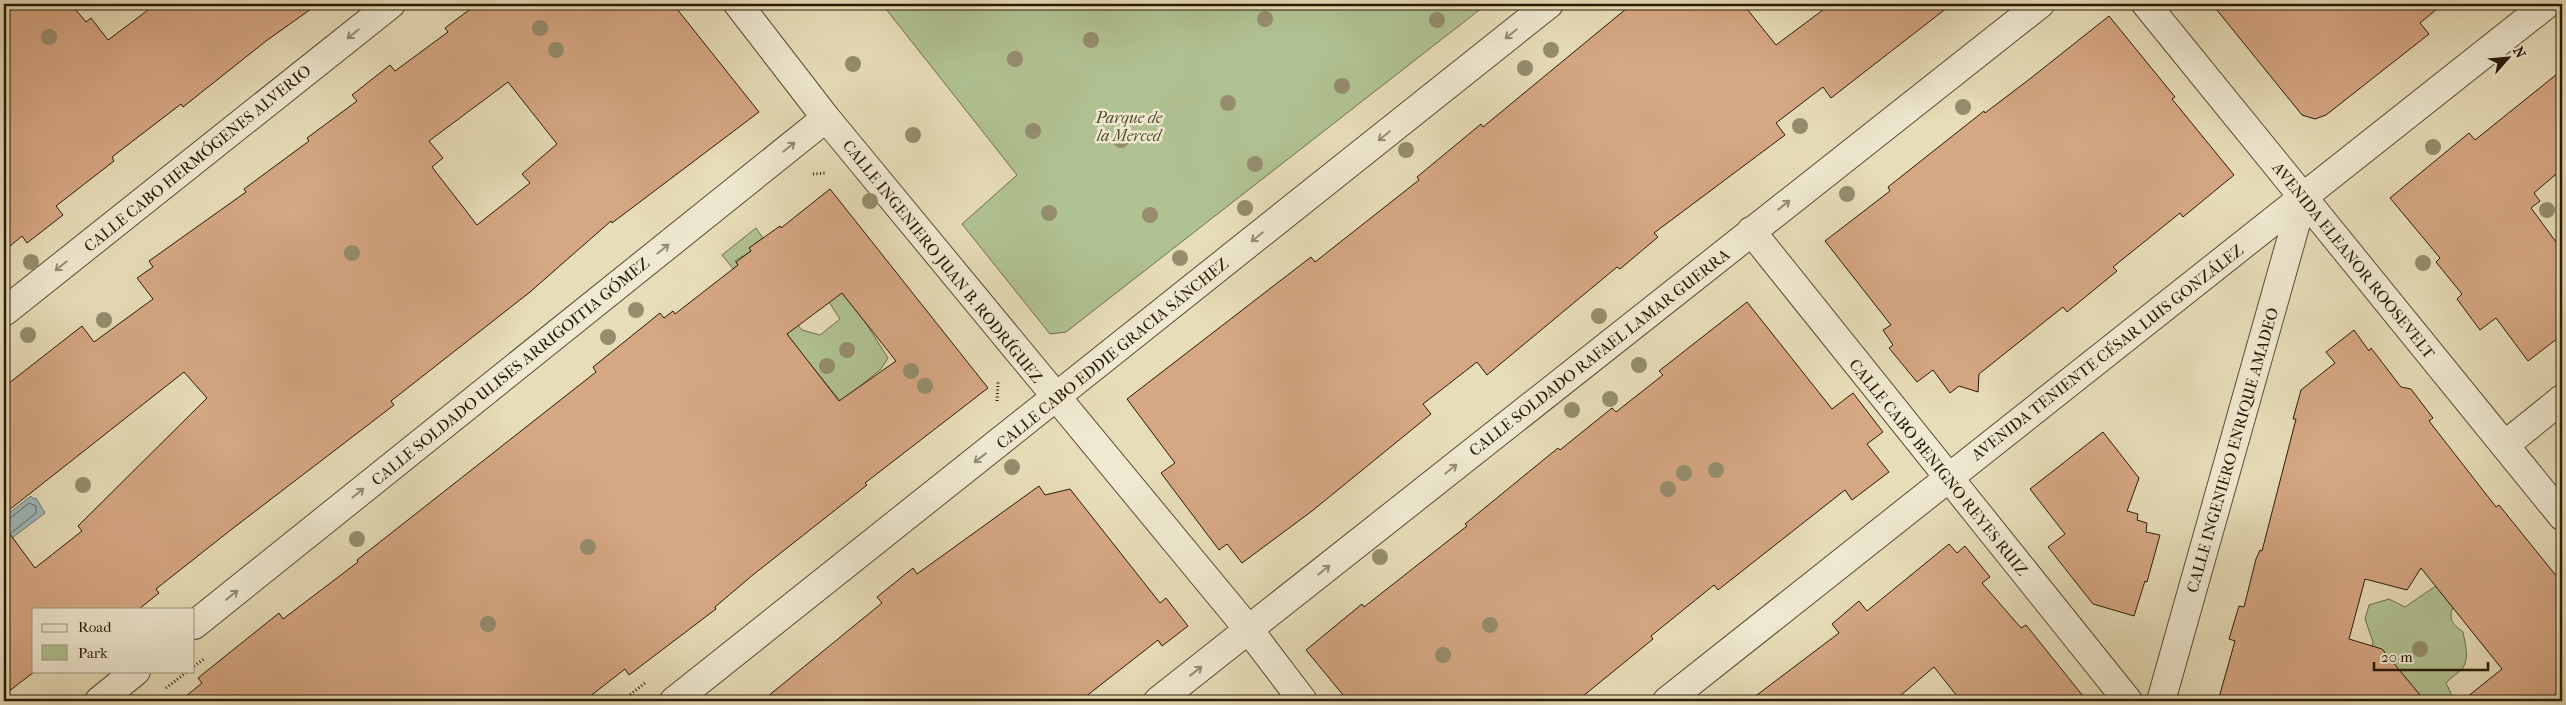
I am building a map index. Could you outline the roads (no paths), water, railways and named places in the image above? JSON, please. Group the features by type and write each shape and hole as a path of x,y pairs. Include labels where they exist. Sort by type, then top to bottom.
{"street":[{"name":"CALLE CABO HERMÓGENES ALVERIO","path":"4,312 391,4"},
{"name":"CALLE INGENIERO JUAN B. RODRÍGUEZ","path":"738,4 826,118 1248,630 1303,701"},
{"name":"CALLE CABO EDDIE GRACIA SÁNCHEZ","path":"674,701 1549,4"},
{"name":"CALLE SOLDADO RAFAEL LAMAR GUERRA","path":"1158,701 2040,4"},
{"name":"AVENIDA ELEANOR ROOSEVELT","path":"2146,4 2562,516"},
{"name":"AVENIDA TENIENTE CÉSAR LUIS GONZÁLEZ","path":"1667,701 2547,4"},
{"name":"CALLE SOLDADO ULISES ARRIGOITIA GÓMEZ","path":"195,624 826,118"},
{"name":"CALLE INGENIERO ENRIQUE AMADEO","path":"2161,701 2303,198"},
{"name":"CALLE CABO BENIGNO REYES RUIZ","path":"1751,231 1947,478 2128,701"},
{"path":"2505,445 2562,399"},
{"path":"99,701 135,672"}],"water":[{"path":"31,496 34,499 36,498 45,513 4,544 4,517"}],"park label":[{"name":"Parque de la Merced","path":"1129,126"}]}
